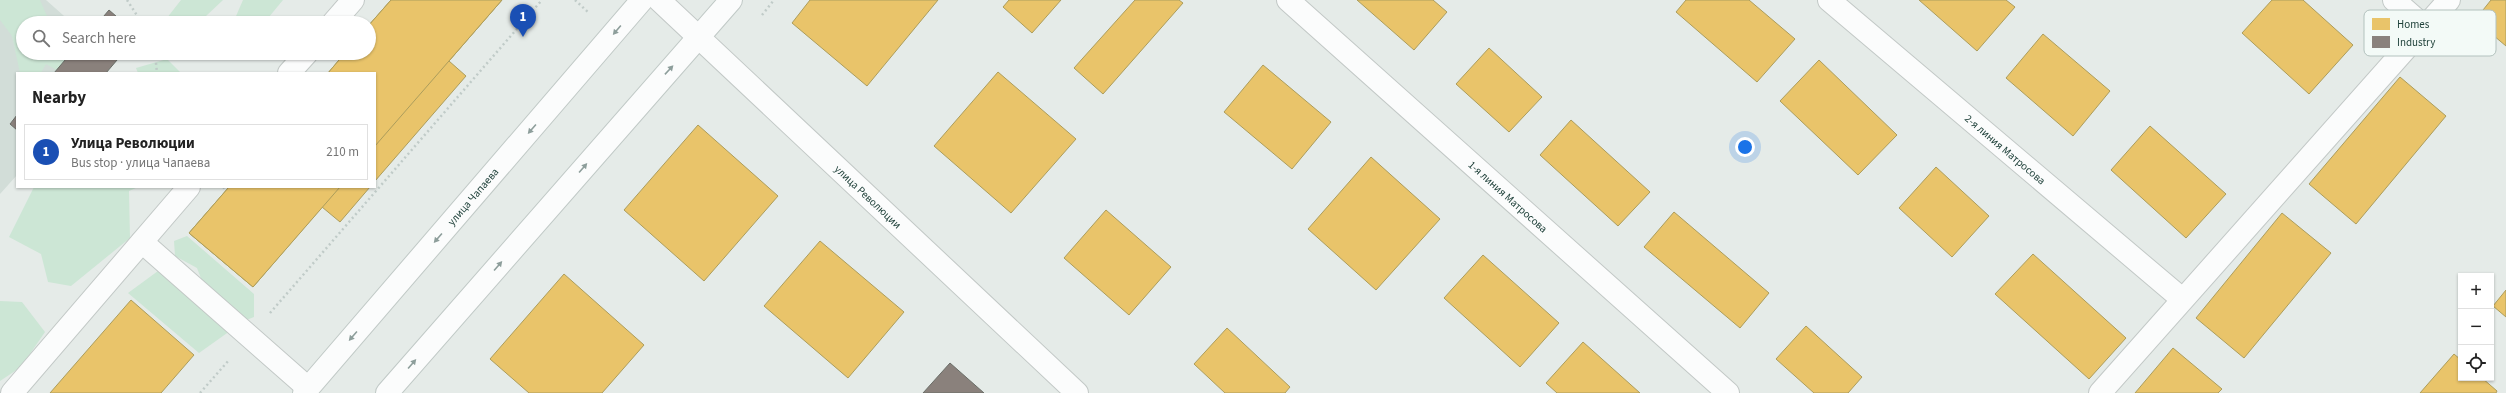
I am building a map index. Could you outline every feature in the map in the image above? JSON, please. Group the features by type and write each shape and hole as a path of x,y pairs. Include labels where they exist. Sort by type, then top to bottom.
{"street":[{"path":"339,16 353,0"},
{"name":"улица Чапаева","path":"306,391 642,0"},
{"name":"улица Революции","path":"659,0 1077,393"},
{"path":"386,393 731,0"},
{"name":"1-я линия Матросова","path":"1288,0 1728,393"},
{"name":"2-я линия Матросова","path":"1829,0 2182,299"},
{"path":"2394,0 2405,10"},
{"path":"2440,10 2449,0"},
{"path":"2100,393 2399,56"},
{"path":"290,72 301,60"},
{"path":"12,393 188,188"},
{"path":"142,242 306,391"}],"path":[{"path":"127,0 137,16"},
{"path":"200,393 542,0"},
{"path":"156,60 157,72"}],"shaded area":[{"path":"0,0 46,0 64,16 16,16 16,60 65,60 55,72 16,72 16,116 10,123 16,129 16,176 0,194"}],"green space":[{"path":"0,0 40,0 47,16 16,16 16,54 12,36 0,20"},
{"path":"181,0 223,0 206,16 168,16"},
{"path":"243,0 283,0 270,16 236,16"},
{"path":"17,60 70,60 63,72 46,64 42,72 20,72"},
{"path":"168,60 180,72 138,72 136,68"},
{"path":"34,188 136,188 129,191 130,238 71,286 48,282 41,254 9,237"},
{"path":"187,236 254,294 254,317 244,321 199,353 128,293 158,271 202,281 197,268 175,256 174,241"},
{"path":"0,301 22,302 45,332 21,367 0,381"}],"building: Homes":[{"path":"391,0 502,0 449,61 466,76 376,180 376,72 329,72 339,60 376,60 376,17"},
{"path":"391,0 502,0 376,145 376,72 329,72 339,60 376,60 376,17"},
{"path":"810,0 938,0 867,86 792,23"},
{"path":"1009,0 1061,0 1032,33 1003,7"},
{"path":"1135,0 1179,0 1183,3 1103,94 1074,68"},
{"path":"1357,0 1433,0 1447,12 1414,50"},
{"path":"1686,0 1749,0 1795,39 1757,82 1676,12"},
{"path":"1919,0 2006,0 2015,7 1977,51"},
{"path":"2272,0 2303,0 2353,45 2309,94 2242,33"},
{"path":"2491,0 2506,0 2506,46 2496,38 2496,10 2483,10"},
{"path":"2043,34 2110,91 2073,136 2006,78"},
{"path":"1489,48 1542,97 1509,132 1456,84"},
{"path":"1819,60 1897,135 1858,175 1780,101"},
{"path":"1263,65 1331,122 1292,169 1224,112"},
{"path":"998,72 1076,139 1011,213 934,146"},
{"path":"2400,77 2446,116 2356,224 2309,184"},
{"path":"1571,120 1650,192 1618,226 1540,155"},
{"path":"698,125 778,196 704,281 624,210"},
{"path":"2150,126 2226,194 2186,238 2111,170"},
{"path":"1371,157 1440,219 1376,290 1308,229"},
{"path":"1936,167 1989,216 1952,257 1899,208"},
{"path":"228,188 369,188 340,222 322,207 253,287 189,233"},
{"path":"228,188 339,188 253,287 189,233"},
{"path":"1106,210 1171,267 1129,315 1064,258"},
{"path":"1674,212 1769,293 1740,328 1644,247"},
{"path":"2282,213 2331,253 2244,358 2196,318"},
{"path":"820,241 904,312 848,378 764,306"},
{"path":"2033,254 2126,338 2089,379 1995,294"},
{"path":"1483,255 1559,323 1520,367 1444,298"},
{"path":"564,274 644,345 602,393 529,393 490,359"},
{"path":"2506,290 2506,317 2494,307 2494,305"},
{"path":"131,300 194,355 161,393 50,393"},
{"path":"1806,326 1862,377 1848,393 1814,393 1776,359"},
{"path":"1227,328 1290,387 1285,393 1225,393 1194,364"},
{"path":"1583,342 1640,393 1557,393 1546,383"},
{"path":"2173,348 2222,389 2218,393 2135,393"},
{"path":"2454,354 2458,357 2458,381 2485,381 2497,391 2496,393 2420,393"}],"building: Industry":[{"path":"109,10 116,16 104,16"},
{"path":"65,60 117,60 107,72 55,72"},
{"path":"16,116 16,129 10,124"},
{"path":"950,363 984,393 923,393"}],"place":[{"name":"Улица Революции","path":"523,37"}]}
